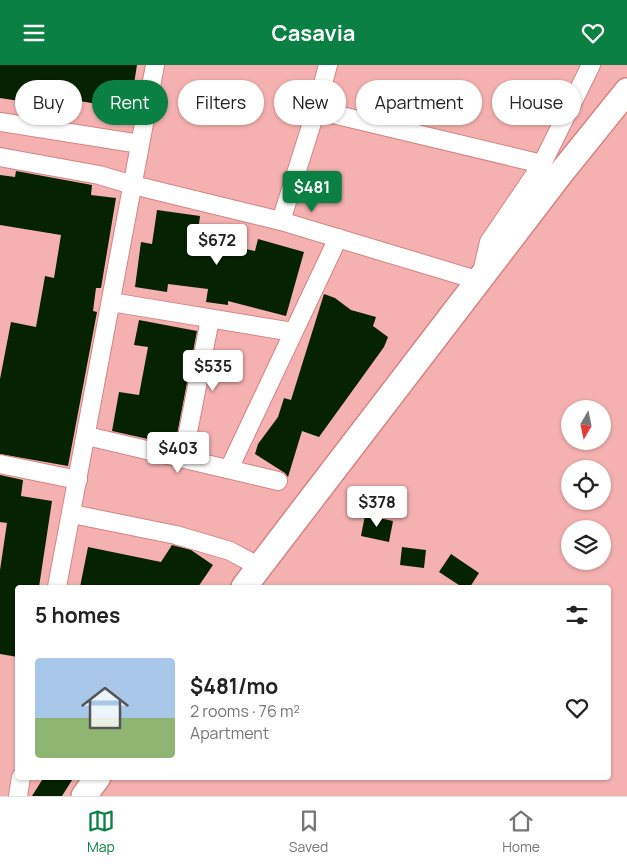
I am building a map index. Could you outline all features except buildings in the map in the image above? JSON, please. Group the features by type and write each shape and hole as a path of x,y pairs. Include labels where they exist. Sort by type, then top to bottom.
{"main road":[{"path":"246,585 561,173 627,91"},
{"path":"84,796 96,780"}],"street":[{"path":"58,585 155,65"},
{"path":"324,80 328,65"},
{"path":"0,157 99,175 280,221 480,281 489,242 542,164 587,66"},
{"path":"346,117 542,164"},
{"path":"0,122 140,144"},
{"path":"280,221 311,125"},
{"path":"229,469 338,238"},
{"path":"111,302 293,332"},
{"path":"183,458 210,319"},
{"path":"86,435 278,481"},
{"path":"0,464 78,480"},
{"path":"72,514 176,535 230,551 260,567"},
{"path":"18,796 21,780"}]}
